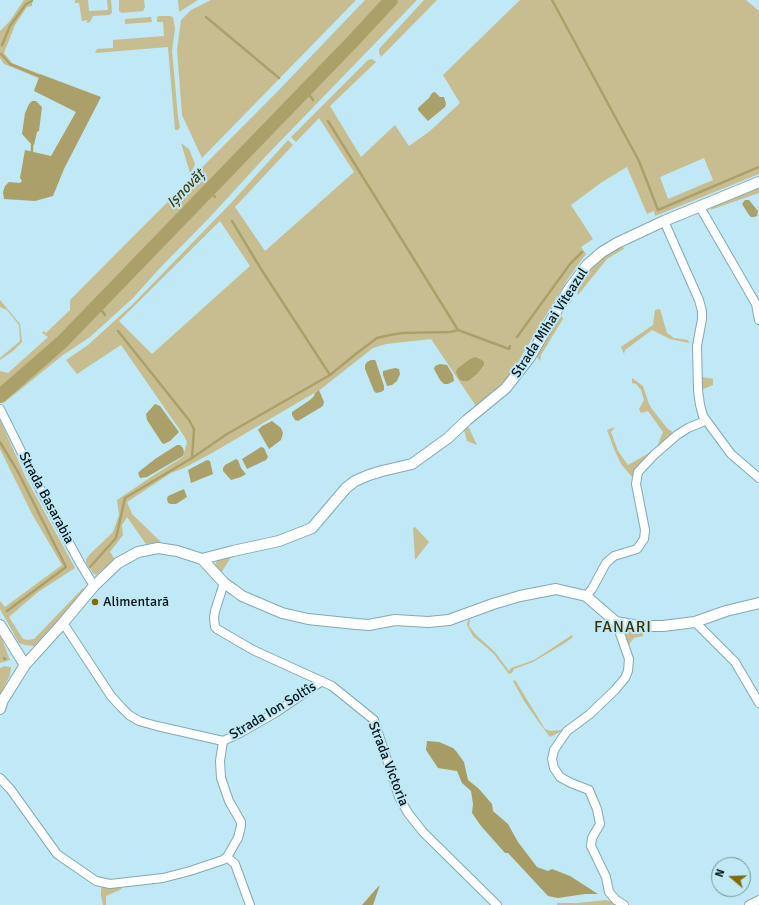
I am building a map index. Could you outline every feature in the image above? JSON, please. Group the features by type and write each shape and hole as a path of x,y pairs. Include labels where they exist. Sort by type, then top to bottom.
{"street":[{"name":"Strada Mihai Viteazul","path":"202,560 233,551 279,541 312,528 336,498 355,481 382,470 412,464 448,438 512,382 530,357 569,289 593,259 617,243 664,221 759,182"},
{"path":"700,207 758,304 759,320"},
{"path":"664,221 699,300 702,311 697,346 698,390 700,405 705,421 731,454 759,478"},
{"name":"Strada Basarabia","path":"0,408 40,489 94,586"},
{"path":"586,596 592,589 606,563 614,556 637,549 644,539 645,530 636,484 638,472 654,455 677,435 688,428 705,421"},
{"path":"0,709 3,700 25,665 94,586 118,563 138,552 148,549 167,549 202,560 224,583 242,596 282,613 356,624 369,625 395,620 428,622 449,620 493,604 556,589 586,596 616,622 629,659 628,671 625,678 615,690 590,714 567,732 554,750 552,759 554,768 560,777 589,790 597,809 600,824 592,838 591,846 606,877 609,892 616,900 624,905"},
{"name":"Strada Victoria","path":"224,583 214,610 214,624 217,629 253,650 332,686 374,720 399,797 408,813 423,832 497,905"},
{"path":"616,622 651,627 695,622 726,611 759,603"},
{"path":"695,622 735,662 759,703"},
{"name":"Strada Ion Soltîs","path":"63,623 111,696 129,715 148,724 224,741 275,713 322,681"},
{"path":"0,625 25,665"},
{"name":"Strada Ion Soltîs","path":"224,741 220,762 221,778 229,800 242,826 238,838 228,857"},
{"path":"0,778 11,790 57,854 62,859 96,881 110,884 162,878 190,871 228,857 235,864 250,905"},
{"path":"749,905 759,900"}],"shaded area":[{"path":"24,0 32,0 32,6 27,7 15,25 4,53 12,63 40,74 38,78 4,64 0,58 0,31 9,22"},
{"path":"75,0 88,0 89,11 108,10 107,0 111,0 112,13 109,15 93,16 90,22 87,23 87,20 82,21 79,3 75,3"},
{"path":"119,0 144,0 145,7 143,11 122,13 119,11"},
{"path":"178,0 198,0 179,12"},
{"path":"211,0 356,0 202,158 182,115 177,50 181,20 191,10"},
{"path":"365,0 417,0 266,156 133,298 90,337 63,355 5,402 0,403 0,371 8,373 48,337 42,333 44,331 46,333 70,310 70,300 278,91"},
{"path":"424,0 437,0 381,57 379,49"},
{"path":"520,0 746,0 759,11 759,174 655,216 654,211 647,214 627,167 602,182 571,205 593,239 581,247 586,254 567,280 509,377 476,406 431,339 386,344 373,348 321,389 212,453 184,468 171,473 127,502 132,514 161,542 146,544 127,517 122,525 123,535 110,552 115,559 96,575 93,573 86,563 86,559 113,532 119,515 117,500 183,457 187,442 121,345 77,374 66,360 88,345 133,304 231,203 288,140 293,145 235,207 265,251 354,172 319,118 296,142 291,137 368,60 372,59 376,62 330,106 361,157 395,125 409,146 430,131 460,103 443,75","holes":["704,158 713,180 668,199 660,177","220,221 250,266 152,354 119,321"]},
{"path":"151,17 152,22 125,24 125,19"},
{"path":"157,17 173,17 175,29 172,51 180,127 178,130 175,130 168,47 95,53 97,49 113,48 113,40 164,36 163,22 157,22"},
{"path":"40,74 101,97 64,169 53,196 35,201 4,199 3,192 5,186 9,182 20,183 22,181 20,178 25,150 51,156 76,112 34,91"},
{"path":"435,92 440,97 444,97 446,104 445,107 428,121 418,110 418,108 429,98 432,93"},
{"path":"32,101 36,101 42,107 39,131 37,132 34,145 31,144 22,134 25,113"},
{"path":"181,143 189,149 195,164 190,173"},
{"path":"759,188 759,193 710,210 712,207"},
{"path":"745,200 749,200 758,211 757,216 751,217 749,215 742,204"},
{"path":"621,247 625,248 607,259 578,295 576,286 591,267 607,254"},
{"path":"569,299 572,301 560,313 563,319 541,355 540,361 535,355 566,301"},
{"path":"0,300 20,324 22,342 13,351 0,360 0,358 20,341 19,325 7,310 0,307"},
{"path":"660,309 667,333 674,338 688,340 689,343 670,339 652,330 625,350 624,354 621,347 653,325 655,310"},
{"path":"475,357 482,360 484,365 477,374 468,381 459,379 456,372 457,369"},
{"path":"375,360 376,362 384,386 384,390 381,392 376,393 374,391 365,369 367,362"},
{"path":"440,364 447,365 453,375 454,381 444,384 440,380 434,369 435,366"},
{"path":"395,368 399,369 400,374 397,381 392,385 387,386 383,371"},
{"path":"702,377 713,379 713,385 701,390"},
{"path":"632,378 643,386 652,409 667,428 674,433 640,466 632,477 621,464 607,430 615,427 611,432 618,451 628,465 656,449 663,432 648,411 641,413 639,409 644,400 641,390 636,384 632,383"},
{"path":"319,390 324,402 323,406 298,421 295,420 292,412 310,400"},
{"path":"155,404 160,406 179,432 170,441 164,444 147,420 146,414"},
{"path":"0,420 26,478 75,568 38,592 9,617 23,639 34,639 83,588 85,591 34,646 19,643 0,609 0,601 5,607 62,565 32,514 0,449"},
{"path":"272,421 281,428 283,433 281,440 269,449 258,430 262,426"},
{"path":"466,425 477,445 467,441 464,430"},
{"path":"177,445 180,445 183,448 183,456 147,477 140,478 138,473 141,470"},
{"path":"261,447 264,448 268,457 266,460 247,469 242,459"},
{"path":"236,459 246,474 231,480 223,471 223,468 225,465"},
{"path":"207,460 210,461 213,474 191,483 188,470"},
{"path":"184,489 187,497 176,504 168,503 168,496"},
{"path":"415,527 429,542 415,560 413,528"},
{"path":"231,557 221,573 216,568 215,564 217,561"},
{"path":"468,620 470,620 469,626 476,635 495,652 509,671 511,668 534,660 572,635 573,637 533,662 514,669 512,673 509,674 493,653 473,636 467,625"},
{"path":"627,628 643,630 643,636 634,638 629,647 623,632"},
{"path":"0,634 10,660 0,663"},
{"path":"4,666 11,667 10,675 0,695 0,668"},
{"path":"515,680 545,729 550,731 561,730 576,721 566,729 550,737 524,701 513,681"},
{"path":"427,741 439,742 453,748 456,751 464,762 468,780 478,788 492,804 493,811 508,824 518,842 537,867 548,871 552,869 570,876 598,894 585,894 558,898 548,896 508,853 505,853 481,826 472,813 473,804 471,791 462,783 457,771 438,768 426,750"},
{"path":"380,885 373,905 362,905 376,889"},
{"path":"120,886 122,889 106,896 106,905 103,905 101,890 102,887"},
{"path":"606,900 619,905 557,905 557,903 577,903"}],"waterway":[{"name":"Ișnovăț","path":"0,396 62,342 391,0"},
{"path":"552,0 639,161 658,210 759,167"},
{"path":"2,45 10,26 26,4 32,1"},
{"path":"206,17 279,78"},
{"path":"1,54 10,64 39,76"},
{"path":"306,90 313,100"},
{"path":"328,121 458,330 509,349 510,346"},
{"path":"32,145 32,151"},
{"path":"209,190 215,197"},
{"path":"232,221 261,269 330,375"},
{"path":"517,337 570,264 582,252"},
{"path":"98,305 105,315"},
{"path":"192,458 227,434 330,375 377,338 402,333 450,332 458,330"},
{"path":"90,567 116,538 125,498 192,458 194,429 189,420 118,331"},
{"path":"0,442 18,472 66,567 7,611"}],"place":[{"name":"Alimentară","path":"95,602"}],"district":[{"name":"FANARI","path":"623,628"}]}
